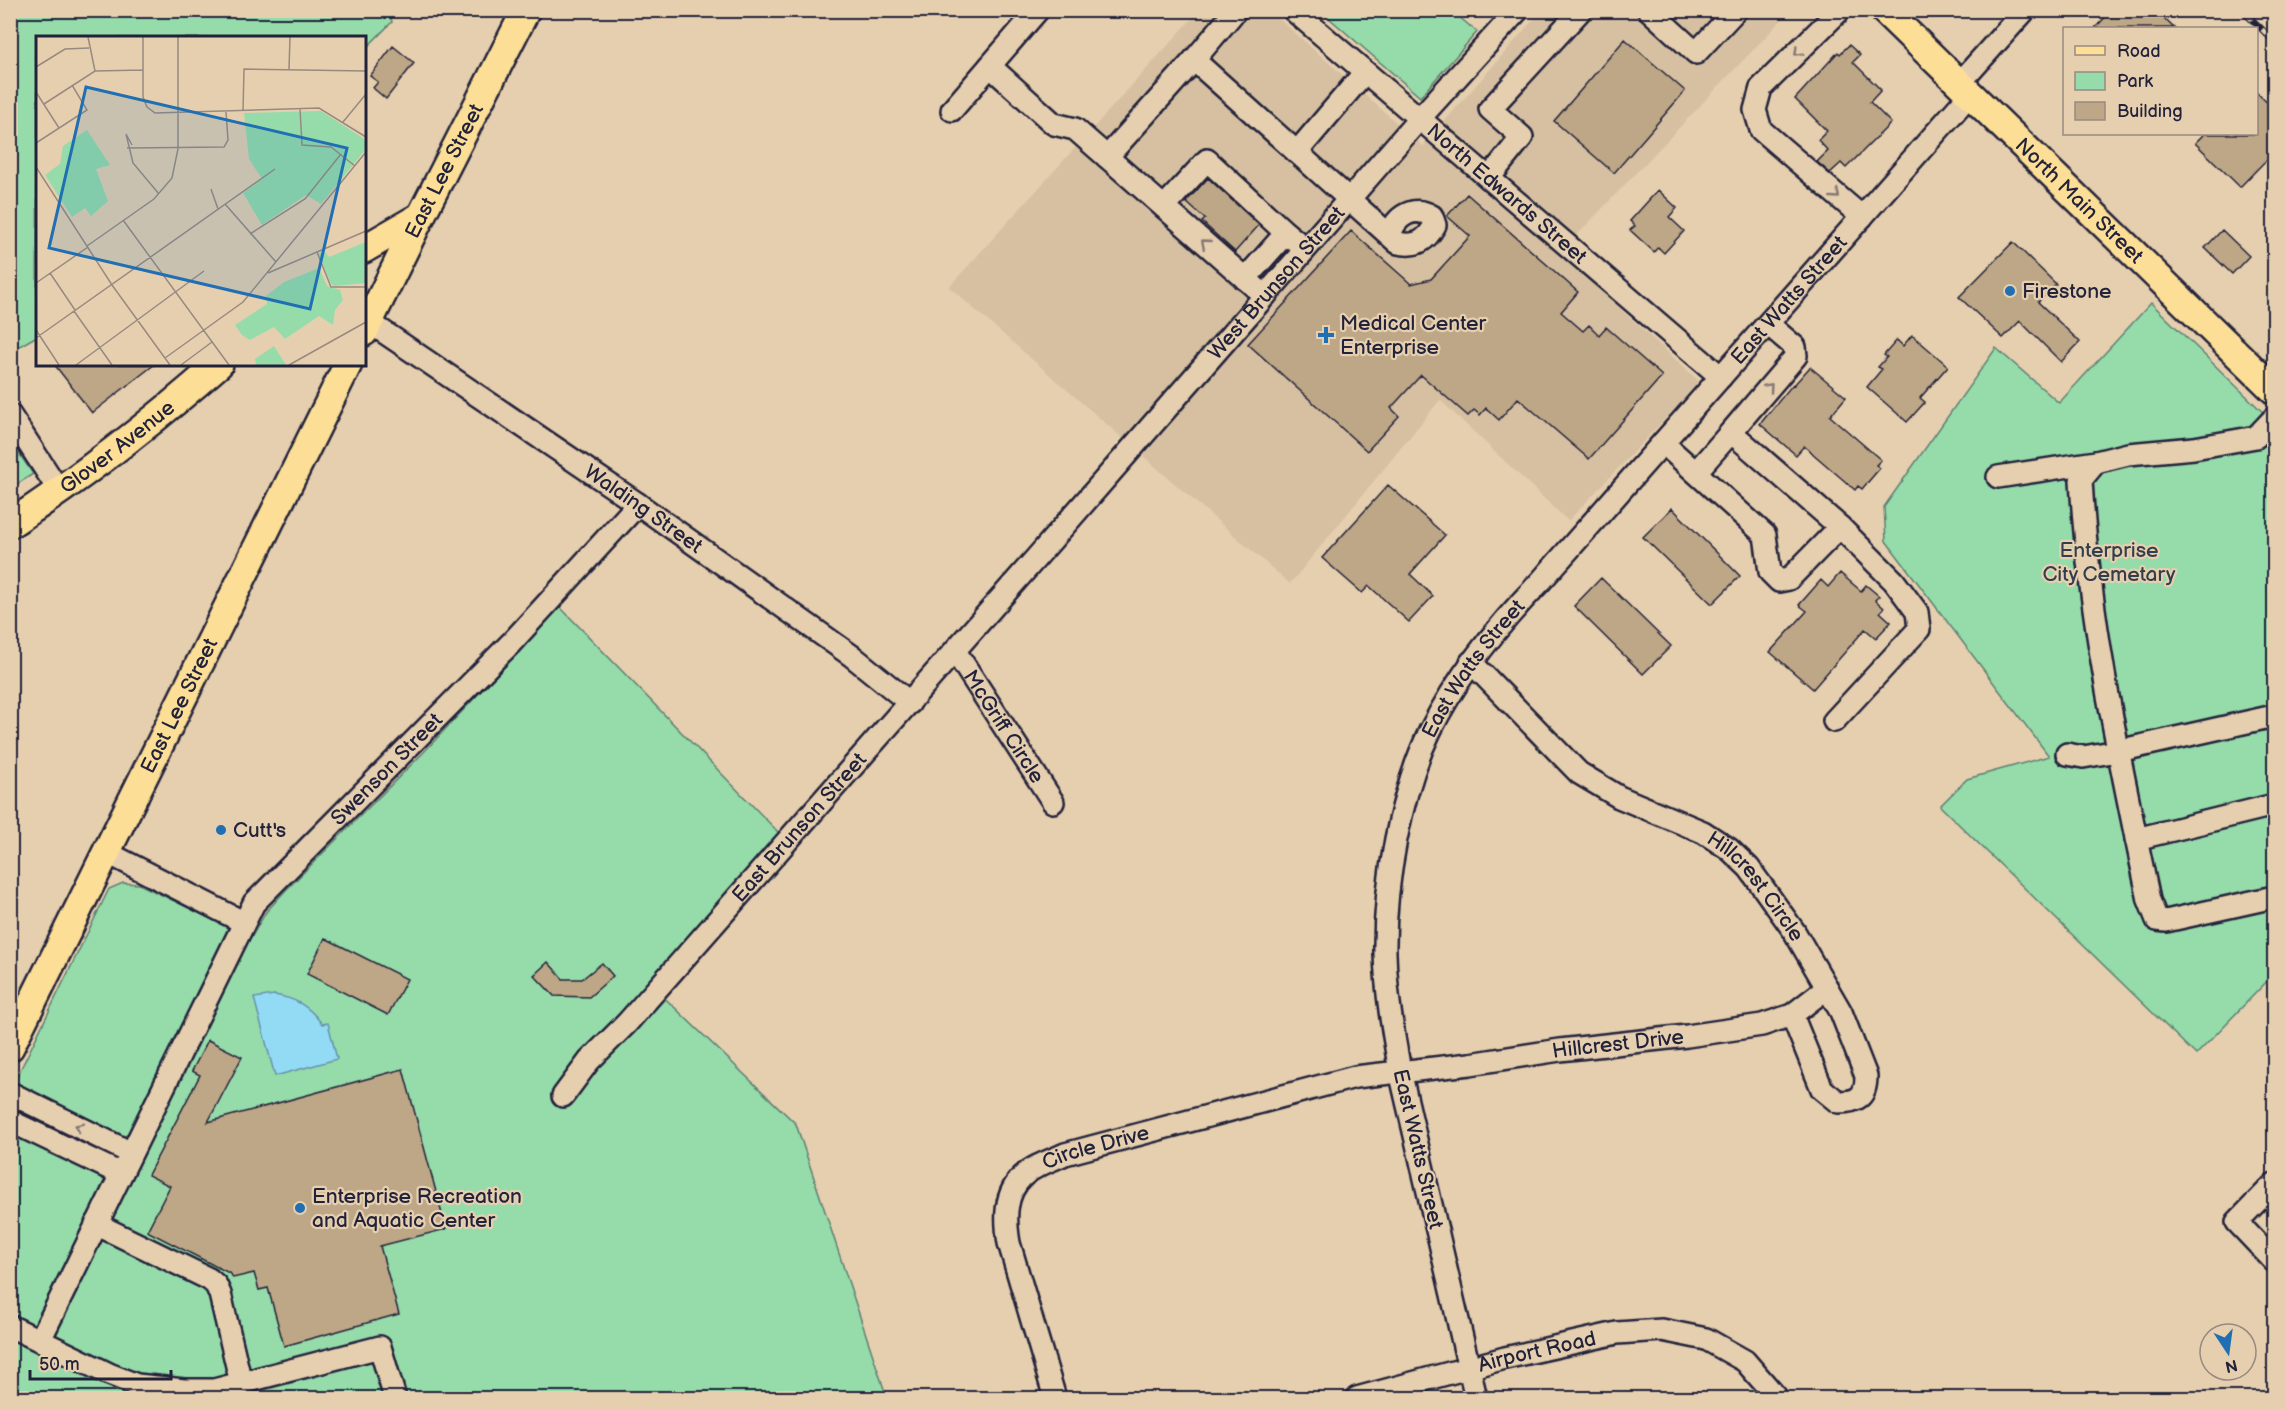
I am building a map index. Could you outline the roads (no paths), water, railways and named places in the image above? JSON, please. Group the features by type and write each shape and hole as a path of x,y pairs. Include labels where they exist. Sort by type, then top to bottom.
{"main road":[{"name":"East Lee Street","path":"367,327 526,10"},
{"name":"North Main Street","path":"1884,10 2274,390"},
{"path":"366,248 421,216"},
{"name":"Glover Avenue","path":"10,524 60,492 115,451 217,366"},
{"name":"East Lee Street","path":"10,1047 347,366"}],"street":[{"path":"952,110 1038,10"},
{"path":"1107,157 1236,10"},
{"name":"North Edwards Street","path":"1293,10 1721,377"},
{"name":"West Brunson Street","path":"1037,557 1420,118 1518,10"},
{"path":"1489,178 1522,137 1490,109 1581,10"},
{"path":"1649,10 1696,53 1736,10"},
{"path":"1840,10 1761,88 1755,110 1761,130 1862,218"},
{"name":"East Watts Street","path":"1476,1398 1400,1071 1391,1021 1385,953 1387,908 1401,819 1413,775 1430,733 1451,693 1509,614 1541,581 1862,218 2025,10"},
{"path":"1194,60 1390,235"},
{"path":"990,66 1054,124 1075,129 1265,296"},
{"path":"1297,152 1365,72"},
{"path":"1164,207 1207,160 1305,249"},
{"path":"1245,279 1286,233"},
{"path":"1696,472 1796,356 1795,347 1768,324"},
{"name":"Walding Street","path":"367,327 638,504 852,656 910,703"},
{"path":"10,415 60,492"},
{"path":"1998,477 2096,462 2128,454 2194,448 2256,437 2274,418"},
{"path":"1731,432 1840,527 1894,581 1917,612 1918,629 1834,721"},
{"path":"1663,443 1765,535 1770,572 1779,581 1789,579 1840,527"},
{"path":"2096,462 2081,480 2085,546 2103,673 2149,900 2157,920 2166,921 2274,897"},
{"name":"Swenson Street","path":"40,1341 254,903 511,643 638,504"},
{"name":"East Brunson Street","path":"563,1096 589,1061 627,1023 1037,557"},
{"name":"McGriff Circle","path":"955,651 1053,802"},
{"name":"Hillcrest Circle","path":"1472,662 1580,773 1618,797 1703,832 1729,849 1749,868 1794,931 1841,1012 1866,1076 1866,1087 1860,1097 1850,1102 1838,1102 1822,1089 1792,1015"},
{"path":"2067,754 2083,757 2274,716"},
{"path":"2136,838 2274,805"},
{"path":"106,852 243,922"},
{"name":"Hillcrest Drive","path":"1400,1071 1470,1064 1560,1050 1762,1025 1792,1015 1827,988"},
{"name":"Circle Drive","path":"1055,1398 1009,1243 1005,1219 1009,1195 1023,1175 1065,1154 1355,1077 1400,1071"},
{"path":"10,1093 131,1153"},
{"path":"10,1121 121,1174"},
{"path":"2274,1184 2236,1222 2274,1261"},
{"path":"96,1224 209,1279 216,1286 220,1294 241,1383"},
{"path":"10,1326 109,1374 137,1385 215,1394 241,1383 380,1347 395,1398"},
{"name":"Airport Road","path":"1357,1398 1468,1368 1617,1333 1662,1329 1706,1339 1745,1361 1777,1398"}],"water":[{"path":"274,995 295,1001 312,1012 322,1024 328,1023 337,1059 275,1076 254,998"}],"railway":[{"path":"2242,10 2274,41"}],"place":[{"name":"Firestone","path":"2010,291"},
{"name":"Medical Center Enterprise","path":"1326,335"},
{"name":"Cutt's","path":"221,830"},
{"name":"Enterprise Recreation and Aquatic Center","path":"300,1208"}],"park label":[{"name":"Enterprise City Cemetary","path":"2109,562"}]}
